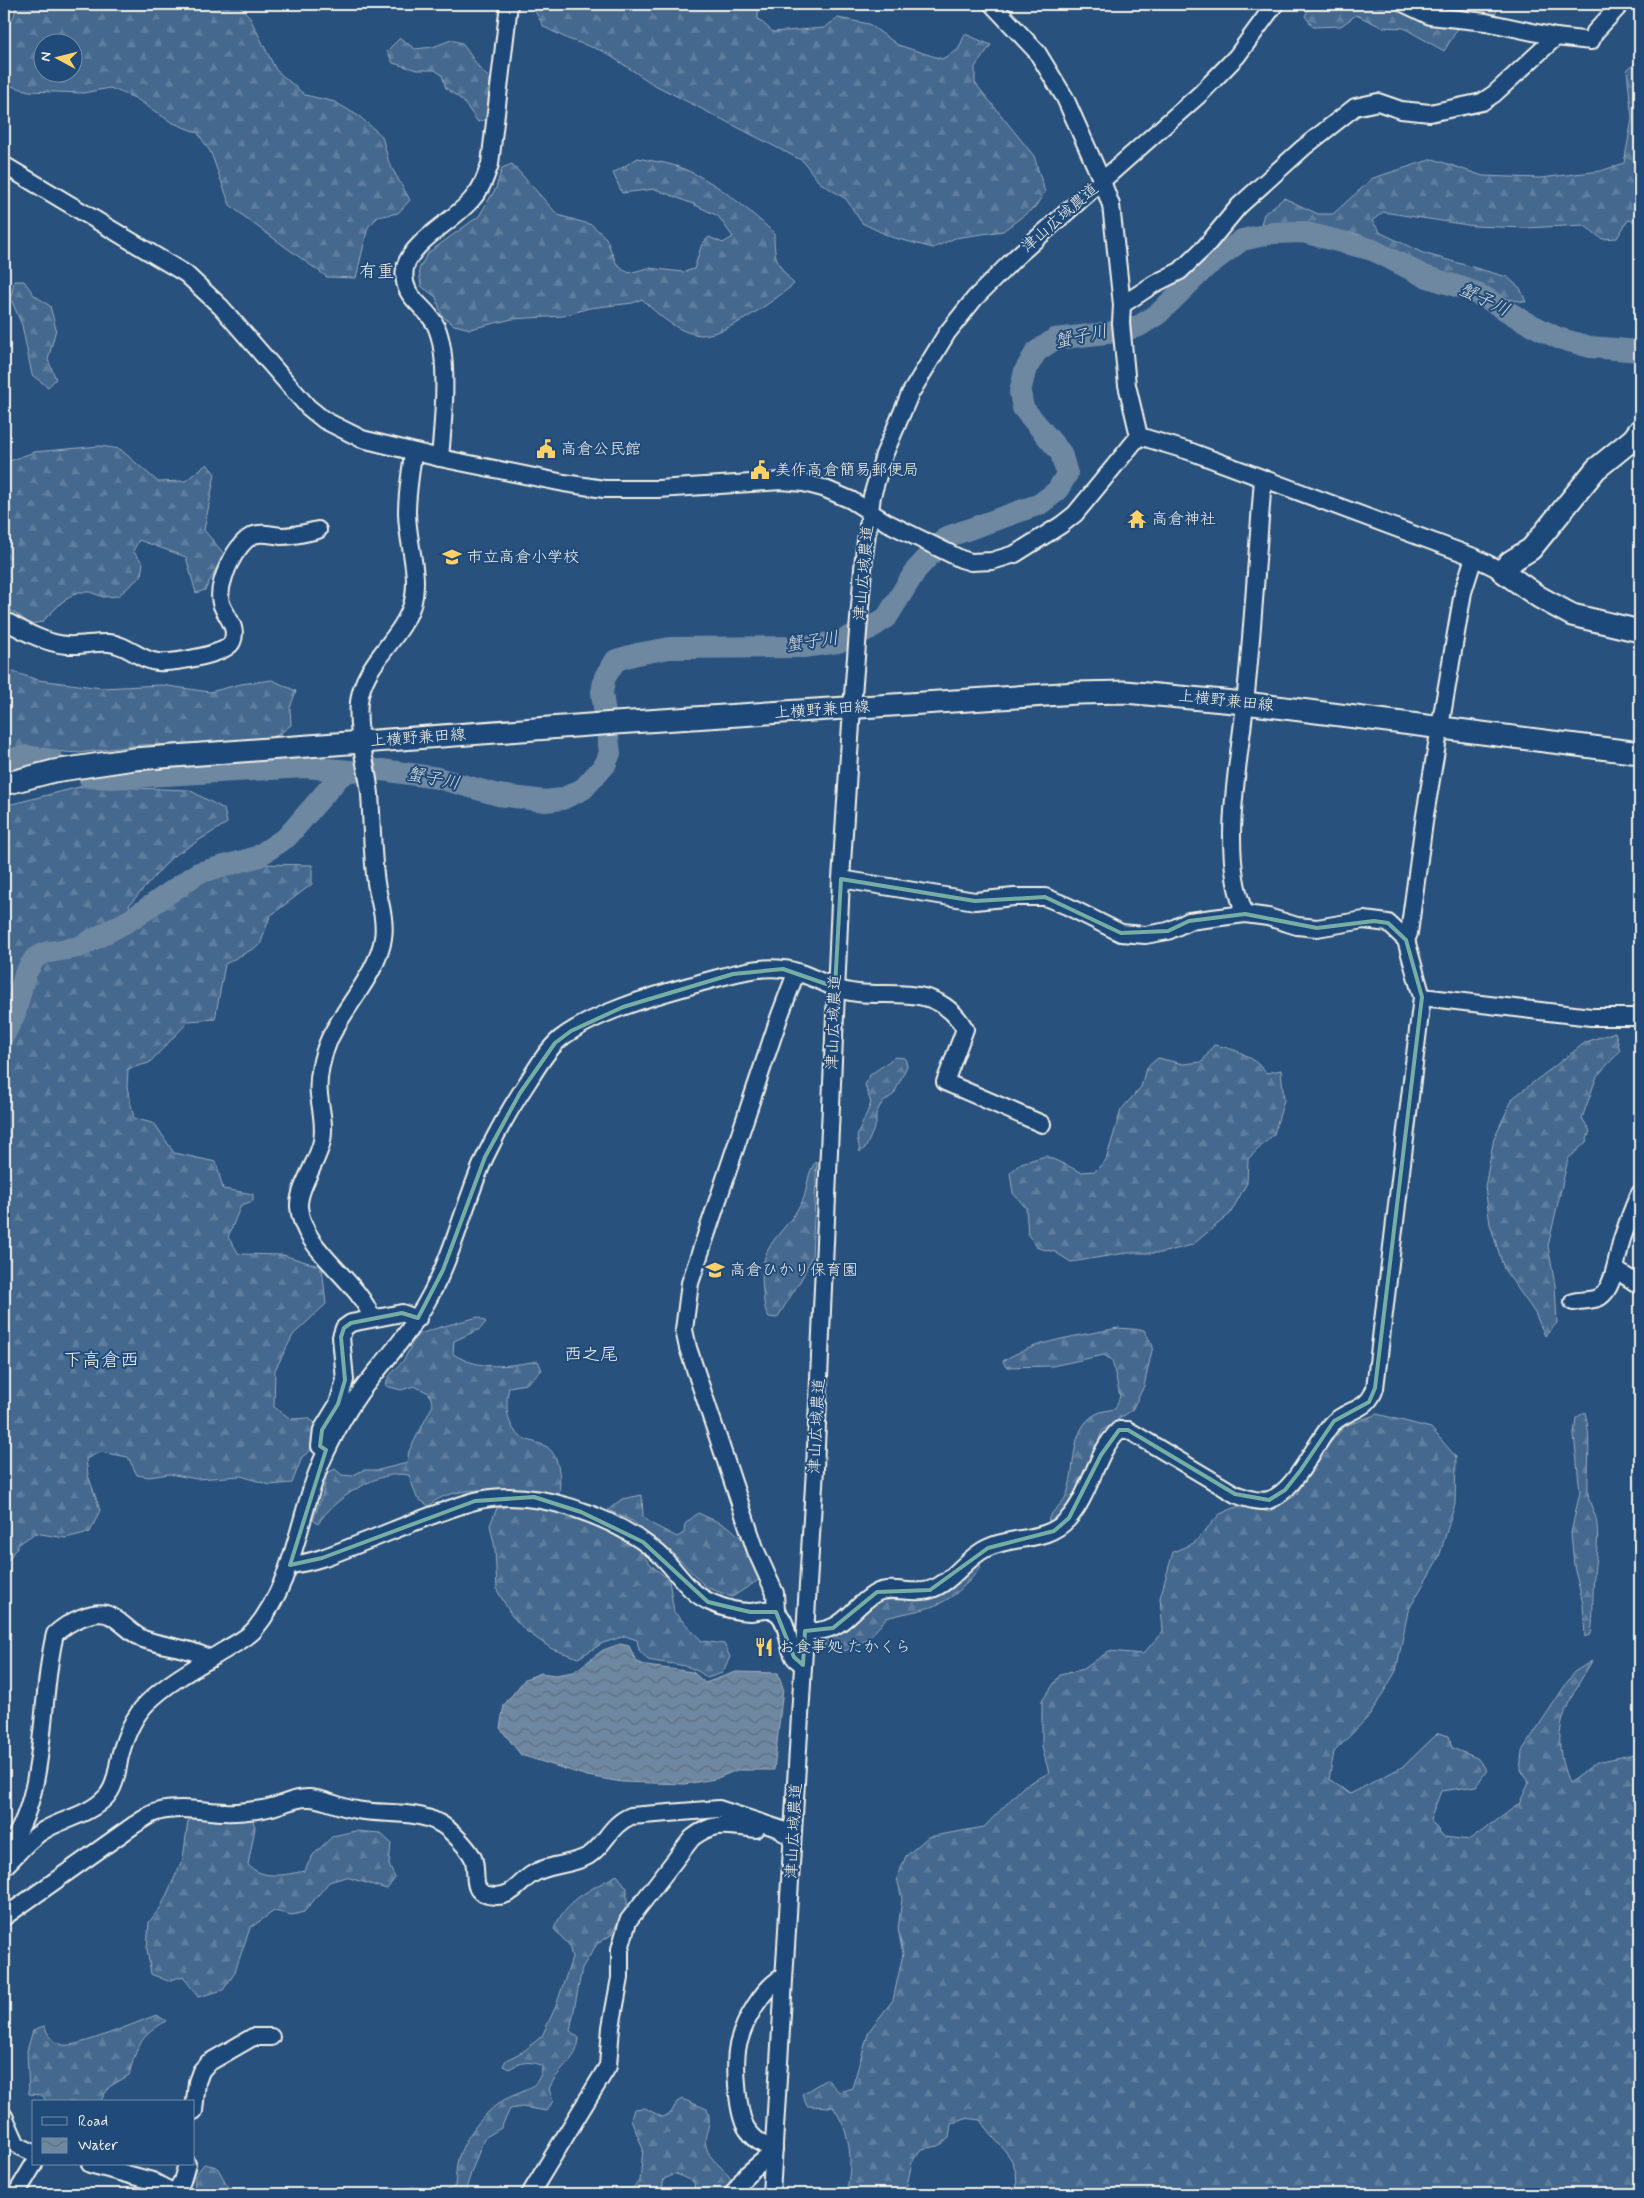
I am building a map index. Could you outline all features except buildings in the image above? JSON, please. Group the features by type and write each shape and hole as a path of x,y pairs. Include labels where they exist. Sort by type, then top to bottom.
{"main road":[{"path":"1640,430 1633,439 1596,469 1531,549 1510,562 1502,571 1539,597 1572,615 1640,631"},
{"name":"上横野兼田線","path":"4,784 54,771 99,763 606,724 1077,693 1125,692 1245,703 1640,753"}],"street":[{"path":"440,458 444,356 435,323 415,302 408,291 405,269 414,251 460,213 484,181 490,164 494,137 509,4"},
{"path":"992,4 1037,52 1065,98 1111,205 1122,305 1122,340 1127,385 1139,436"},
{"name":"津山広域農道","path":"771,2194 784,1976 789,1833 806,1631 816,1459 841,879 852,708 870,512 877,477 895,425 927,362 975,298 1009,264 1200,94 1237,56 1275,4"},
{"path":"1405,4 1430,16 1486,22 1556,37 1591,41 1594,32 1620,4"},
{"path":"1122,305 1154,284 1180,271 1205,247 1240,206 1303,148 1355,107 1378,102 1401,110 1430,113 1482,102 1494,94 1556,37"},
{"path":"4,165 186,274 221,308 308,407 324,420 362,439 413,452 528,477 604,489 692,489 782,481 804,483 837,494 945,551 966,560 982,562 992,561 1022,550 1075,514 1139,436"},
{"path":"1139,436 1192,452 1474,557 1502,571"},
{"path":"372,1318 357,1290 314,1243 306,1230 299,1205 301,1194 318,1157 322,1140 323,1115 318,1093 324,1054 335,1028 376,959 384,937 370,835 368,780 361,742 359,700 370,671 401,627 411,608 415,592 407,514 408,488 413,452"},
{"path":"1244,914 1240,903 1233,858 1232,826 1245,703 1263,479"},
{"path":"4,620 48,641 66,645 109,643 124,646 156,662 224,651 232,642 233,628 221,604 220,593 226,573 239,547 255,534 283,536 318,530"},
{"path":"1406,940 1409,933 1463,592 1474,557"},
{"path":"806,1631 820,1632 833,1628 847,1620 877,1592 884,1590 918,1592 936,1587 988,1548 1038,1537 1054,1531 1069,1518 1101,1455 1119,1430 1128,1430 1235,1494 1254,1500 1269,1500 1285,1490 1334,1421 1369,1402 1375,1388 1422,997 1406,940 1388,923 1374,921 1317,928 1297,926 1268,917 1244,914 1188,921 1160,932 1145,935 1121,933 1045,897 1014,897 975,901 841,879"},
{"path":"4,1867 30,1840 46,1828 97,1806 108,1795 114,1785 125,1736 136,1717 148,1703 210,1659 253,1632 277,1594 290,1566 316,1474 326,1450 372,1377 384,1365 418,1319 443,1270 485,1157 520,1093 555,1043 571,1031 653,996 733,974 783,969 843,991 920,995 948,1010 959,1020 964,1029 945,1082 1042,1124"},
{"path":"776,1612 774,1593 756,1551 688,1348 684,1330 690,1283 780,1014 796,973"},
{"path":"1422,997 1591,1016 1640,1017"},
{"path":"1573,1302 1600,1297 1606,1290 1615,1269 1623,1234 1640,1193"},
{"path":"1615,1269 1640,1286"},
{"path":"326,1450 320,1446 322,1430 338,1404 345,1380 341,1337 344,1328 351,1323 402,1313 418,1319"},
{"path":"290,1566 322,1558 475,1501 518,1496 534,1497 588,1515 619,1528 643,1542 660,1555 689,1588 708,1602 750,1612 768,1610 776,1612 781,1617 794,1657 803,1665"},
{"path":"4,1853 23,1826 32,1790 55,1634 60,1629 92,1614 103,1613 110,1615 141,1638 200,1653 210,1659"},
{"path":"4,1917 134,1825 156,1812 172,1810 249,1811 265,1809 297,1798 311,1798 356,1810 418,1816 438,1822 456,1836 474,1860 475,1885 479,1891 499,1896 509,1893 529,1876 540,1870 571,1863 589,1856 619,1820 631,1816 719,1809 789,1833"},
{"path":"530,2194 608,2066 611,2027 620,1978 620,1949 628,1921 692,1838 705,1828 717,1824 789,1833"},
{"path":"734,2194 746,2175 774,2154 746,2128 739,2099 737,2057 738,2045 766,1989 784,1976"},
{"path":"195,2101 197,2082 201,2071 208,2062 253,2037 271,2037"},
{"path":"4,2116 17,2145 32,2152"},
{"path":"16,2194 33,2166"},
{"path":"96,2166 129,2177 152,2181 176,2194 186,2166"}],"highlighted area":[{"path":"841,879 975,901 1045,897 1121,933 1168,931 1189,921 1245,914 1317,928 1374,921 1388,923 1406,940 1422,997 1375,1388 1369,1402 1334,1421 1285,1490 1269,1500 1235,1494 1128,1430 1119,1430 1101,1455 1069,1518 1054,1531 988,1548 930,1590 877,1592 833,1628 805,1631 803,1665 794,1657 776,1612 750,1612 708,1602 643,1542 581,1512 534,1497 475,1501 322,1558 290,1565 326,1450 320,1446 322,1430 338,1404 345,1380 341,1337 344,1328 351,1323 402,1313 418,1318 443,1270 485,1157 520,1093 555,1043 571,1031 623,1007 733,974 783,969 835,987"}],"green space":[{"path":"17,4 238,4 249,16 276,70 305,95 335,102 360,117 382,136 389,163 410,200 398,213 378,217 368,227 356,278 327,277 230,205 211,153 198,133 171,122 135,98 110,88 83,93 29,91 7,85 4,82 4,32 14,16"},
{"path":"531,4 758,4 758,19 773,32 824,28 838,18 869,24 898,45 942,59 958,50 965,34 991,45 975,67 975,83 1034,156 1045,192 1035,207 1003,231 955,238 933,248 891,237 862,223 846,199 819,182 803,161 653,84 603,51 568,39 544,27"},
{"path":"1311,4 1498,4 1499,6 1493,19 1460,25 1444,51 1404,28 1382,27 1356,15 1341,26 1313,27 1305,16"},
{"path":"400,38 415,49 433,47 451,40 462,43 480,69 490,79 488,119 478,122 463,101 446,88 442,75 435,70 417,70 393,63 387,51"},
{"path":"1640,59 1640,222 1628,220 1617,238 1602,239 1584,225 1526,228 1474,226 1383,212 1372,221 1381,233 1423,253 1507,277 1520,288 1526,302 1501,298 1448,277 1361,235 1313,226 1261,224 1264,214 1284,198 1318,214 1333,214 1373,178 1433,159 1483,176 1540,178 1601,171 1624,163 1632,119 1627,70"},
{"path":"638,158 671,165 703,178 752,213 774,233 776,256 780,266 794,284 775,299 736,324 711,334 700,335 676,327 642,299 633,303 589,308 563,316 512,319 470,329 454,325 442,316 436,297 421,286 419,269 428,253 479,216 496,188 502,168 512,164 558,215 592,225 606,238 616,263 629,273 648,268 683,272 694,269 702,244 709,237 723,243 733,237 718,216 693,204 655,189 622,193 613,173"},
{"path":"14,281 24,281 34,295 50,306 56,329 48,360 56,379 48,387 32,375 22,325 11,299"},
{"path":"100,446 120,449 158,482 185,481 207,464 215,474 204,530 224,554 205,590 196,593 186,557 139,540 133,551 143,563 141,576 118,596 103,597 90,592 78,592 62,602 42,622 31,624 4,606 4,463 34,452"},
{"path":"4,669 38,680 102,688 161,685 210,692 241,684 272,680 296,691 290,708 291,725 278,735 256,742 141,745 79,753 37,750 4,752"},
{"path":"83,786 189,790 224,809 227,823 172,857 129,905 137,924 185,890 210,877 255,864 312,865 312,884 270,916 260,945 225,964 215,1019 189,1021 149,1063 128,1069 127,1087 134,1118 155,1124 174,1153 216,1162 223,1189 253,1194 253,1201 241,1205 228,1237 239,1254 283,1255 322,1267 326,1304 293,1335 275,1370 274,1407 291,1419 308,1418 318,1425 315,1447 302,1457 292,1483 270,1485 241,1476 197,1479 169,1474 149,1477 137,1475 128,1457 100,1452 86,1459 88,1475 100,1510 90,1532 65,1538 35,1533 19,1544 4,1566 4,806"},
{"path":"1615,1032 1620,1051 1597,1076 1582,1118 1590,1131 1586,1142 1568,1159 1548,1246 1555,1285 1557,1323 1545,1336 1535,1313 1504,1269 1490,1224 1485,1187 1494,1138 1513,1098 1586,1042"},
{"path":"1214,1045 1249,1057 1266,1073 1281,1070 1284,1100 1274,1134 1248,1159 1247,1183 1230,1214 1192,1245 1161,1253 1126,1253 1071,1262 1055,1252 1038,1248 1028,1235 1026,1208 1013,1193 1010,1173 1021,1163 1046,1156 1081,1172 1095,1171 1106,1160 1121,1110 1141,1087 1146,1068 1158,1058 1183,1064 1202,1062"},
{"path":"895,1057 905,1058 907,1066 894,1094 881,1104 876,1114 876,1124 866,1147 860,1152 857,1136 871,1103 865,1085 870,1075"},
{"path":"817,1161 812,1256 802,1278 777,1318 769,1317 765,1308 763,1292 762,1275 764,1261 773,1241 803,1200 809,1174"},
{"path":"478,1317 486,1322 480,1329 454,1341 453,1354 473,1363 494,1366 538,1361 542,1370 526,1384 509,1387 508,1415 512,1427 521,1437 544,1445 555,1456 559,1469 559,1494 510,1490 471,1490 440,1498 429,1506 417,1498 409,1475 397,1474 371,1481 345,1496 325,1514 318,1524 313,1520 323,1493 327,1473 335,1469 342,1475 352,1476 363,1470 379,1470 407,1463 409,1451 433,1405 429,1393 414,1386 401,1390 386,1386 390,1376 403,1361 416,1337 435,1329"},
{"path":"1118,1328 1144,1330 1153,1346 1144,1386 1132,1410 1102,1431 1092,1461 1067,1513 1057,1521 1048,1520 1066,1496 1077,1440 1081,1430 1087,1421 1096,1414 1115,1409 1120,1396 1112,1360 1104,1355 1052,1366 1006,1367 1003,1361 1044,1343"},
{"path":"1585,1412 1589,1442 1588,1493 1597,1522 1598,1539 1593,1583 1591,1634 1585,1637 1583,1604 1574,1565 1571,1533 1580,1492 1574,1434 1576,1418"},
{"path":"1377,1414 1431,1428 1456,1457 1455,1504 1439,1557 1408,1611 1396,1671 1370,1715 1334,1752 1329,1779 1350,1794 1404,1766 1438,1733 1449,1736 1452,1748 1477,1758 1487,1770 1476,1786 1441,1791 1430,1820 1444,1837 1470,1840 1519,1804 1529,1783 1520,1770 1522,1751 1574,1672 1592,1661 1568,1705 1560,1733 1560,1748 1569,1783 1597,1762 1640,1753 1640,2194 1016,2194 1017,2181 1015,2170 1007,2153 980,2120 965,2118 951,2124 949,2138 939,2146 921,2149 912,2162 905,2194 846,2194 850,2160 844,2128 833,2107 807,2106 802,2094 827,2079 839,2092 852,2088 869,2031 893,2000 903,1954 898,1929 902,1899 897,1878 906,1856 928,1837 984,1827 1024,1786 1049,1773 1042,1747 1042,1701 1060,1675 1084,1669 1109,1651 1143,1654 1163,1631 1160,1598 1173,1552 1194,1543 1220,1514 1241,1505 1269,1512 1296,1495 1323,1451 1345,1426"},
{"path":"642,1495 643,1517 677,1537 684,1533 685,1524 698,1513 729,1527 748,1544 760,1579 732,1597 706,1587 672,1552 632,1521 608,1510 622,1499"},
{"path":"522,1503 554,1511 606,1530 633,1544 651,1565 669,1580 674,1612 702,1641 724,1644 730,1657 722,1673 707,1678 694,1669 648,1660 639,1650 637,1640 625,1636 603,1643 578,1658 552,1649 526,1631 512,1616 497,1590 495,1548 490,1525 497,1508"},
{"path":"981,1560 976,1573 950,1598 931,1607 886,1618 876,1631 850,1649 835,1653 824,1646 825,1636 845,1630 873,1605 887,1596 914,1597"},
{"path":"199,1815 252,1816 255,1828 248,1865 254,1870 267,1875 282,1875 304,1871 313,1855 333,1836 355,1831 380,1833 391,1843 389,1865 395,1878 387,1889 346,1877 329,1882 304,1912 292,1915 274,1911 250,1928 234,1974 223,1990 198,1997 183,1976 168,1981 151,1974 147,1949 149,1922 161,1907 183,1859 188,1821"},
{"path":"617,1875 627,1888 627,1905 611,1935 597,1944 582,1968 570,2031 579,2038 578,2046 549,2089 553,2101 547,2111 522,2107 510,2109 501,2128 484,2138 466,2189 468,2194 387,2194 412,2187 444,2192 455,2186 458,2159 474,2128 499,2103 526,2090 537,2081 541,2075 542,2066 529,2062 521,2063 509,2069 503,2066 506,2060 524,2051 542,2036 556,2006 572,1958 569,1945 554,1929 565,1910 580,1896"},
{"path":"157,2015 166,2021 150,2032 140,2043 129,2075 109,2087 101,2100 46,2100 42,2095 29,2094 27,2051 33,2030 44,2026 56,2042 63,2045 71,2045"},
{"path":"682,2099 707,2109 709,2125 705,2141 708,2151 713,2160 725,2171 731,2180 725,2194 695,2194 694,2182 676,2174 664,2179 661,2194 619,2194 620,2188 632,2188 640,2181 643,2149 631,2119 634,2109 645,2108 662,2117 671,2113 677,2102"},
{"path":"204,2164 217,2167 227,2185 227,2194 194,2194 195,2176"}],"water":[{"path":"620,1644 629,1646 636,1661 646,1666 693,1672 705,1683 736,1672 778,1673 783,1688 774,1770 737,1770 715,1779 685,1784 622,1782 587,1776 521,1755 500,1728 504,1705 525,1679 541,1673 555,1675 574,1672 603,1650"}],"waterway":[{"name":"蟹子川","path":"4,1035 15,1013 25,974 35,958 44,953 79,947 130,920 198,873 257,857 287,837 340,776 350,771 382,770 438,778 498,795 545,801 562,799 583,789 605,765 610,753 602,692 605,677 616,660 670,648 804,647 838,642 871,628 887,617 916,570 947,537 1040,504 1057,491 1067,474 1061,453 1023,408 1020,392 1025,371 1036,352 1055,339 1115,332 1139,326 1158,314 1207,266 1242,240 1273,233 1303,232 1373,250 1424,276 1466,289 1486,298 1520,319 1558,338 1590,347 1640,351"},
{"path":"4,760 27,756 53,760"},
{"path":"89,777 112,778 305,767 350,771"}],"place":[{"name":"高倉公民館","path":"546,449"},
{"name":"美作高倉簡易郵便局","path":"760,470"},
{"name":"高倉神社","path":"1137,519"},
{"name":"市立高倉小学校","path":"452,557"},
{"name":"高倉ひかり保育園","path":"715,1270"},
{"name":"お食事処 たかくら","path":"764,1647"}],"district":[{"name":"有重","path":"377,272"},
{"name":"西之尾","path":"591,1355"},
{"name":"下高倉西","path":"101,1360"}]}
